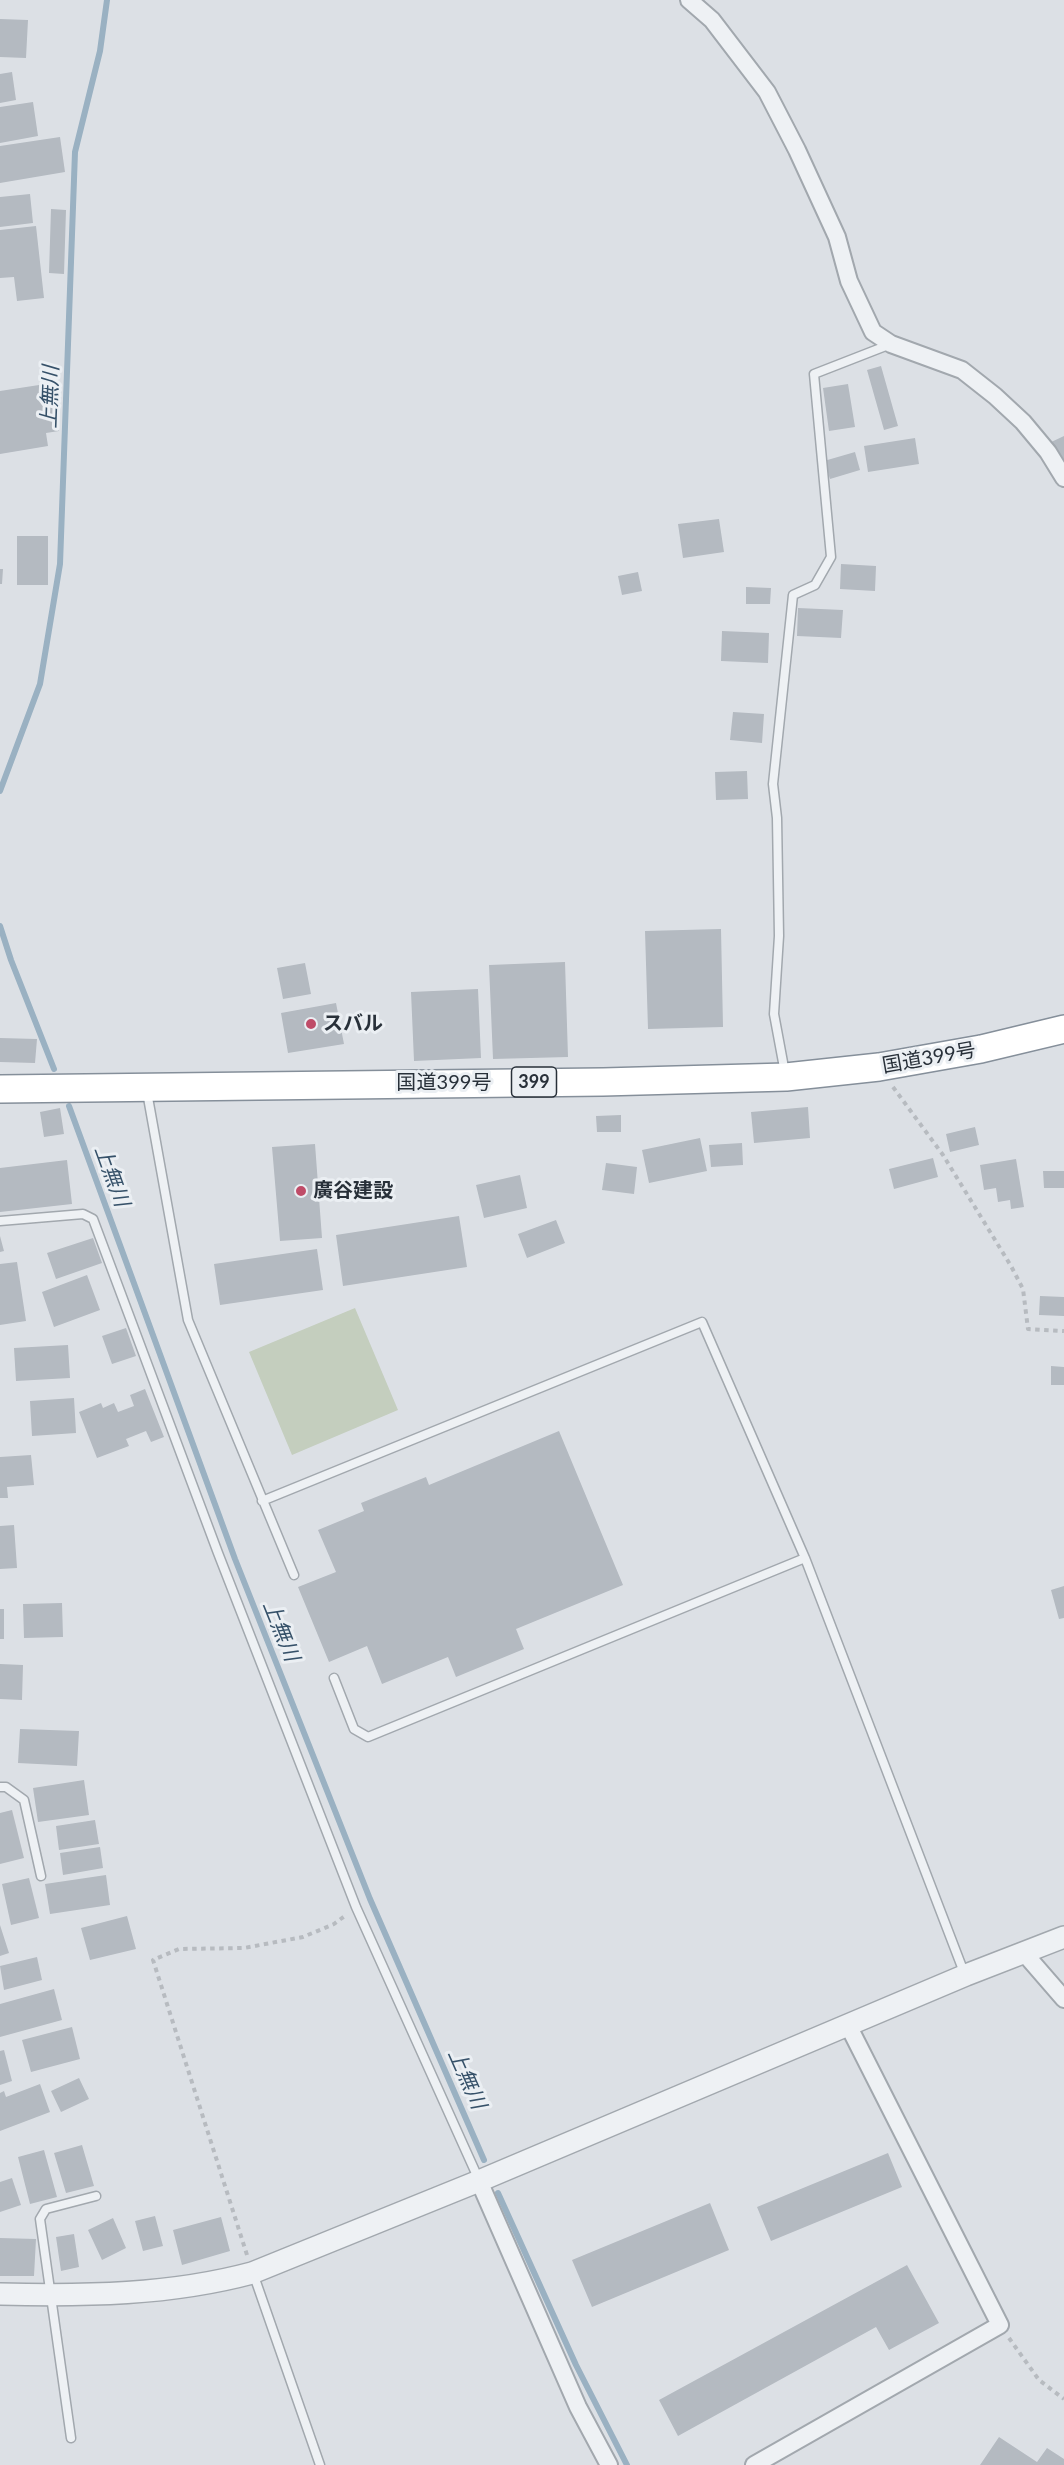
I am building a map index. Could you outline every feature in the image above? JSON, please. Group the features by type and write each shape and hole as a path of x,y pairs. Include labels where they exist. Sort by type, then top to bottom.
{"highway":[{"name":"国道399号","path":"0,1089 603,1082 786,1077 879,1067 981,1049 1064,1029"}],"street":[{"path":"689,0 712,20 767,92 837,237 849,281 859,307 873,332 891,344 962,370 1023,422 1048,452 1064,478"},
{"path":"0,2294 50,2295 157,2291 217,2282 252,2273 479,2181 966,1975 1064,1937"},
{"path":"1025,1954 1064,1999"},
{"path":"754,2465 1000,2325 848,2025"},
{"path":"479,2181 578,2407 609,2465"}],"lane":[{"path":"786,1077 774,1014 779,936 777,818 773,784 793,595 815,585 831,556 814,374 891,344"},
{"path":"146,1086 188,1320 294,1575"},
{"path":"0,1221 83,1214 93,1219 218,1553 356,1907 479,2181"},
{"path":"262,1501 702,1322 805,1558 966,1975"},
{"path":"334,1678 354,1729 368,1737 805,1558"},
{"path":"0,1787 6,1787 24,1800 41,1876"},
{"path":"71,2438 40,2219 46,2208 96,2196"},
{"path":"252,2273 320,2465"}],"path":[{"path":"879,1067 944,1155 1011,1266 1023,1289 1028,1329 1064,1331"},
{"path":"252,2273 153,1960 179,1950 244,1948 303,1937 334,1924 356,1907"},
{"path":"1000,2325 1039,2380 1064,2399"}],"green space":[{"path":"355,1308 398,1410 292,1455 249,1352"}],"building":[{"path":"0,19 28,20 26,58 0,57"},
{"path":"12,72 16,100 0,103 0,74"},
{"path":"33,102 38,136 0,143 0,107"},
{"path":"60,137 65,172 0,183 0,146"},
{"path":"30,194 33,223 0,227 0,197"},
{"path":"51,209 66,210 64,274 49,273"},
{"path":"36,226 44,298 17,301 14,277 0,278 0,230"},
{"path":"881,366 898,426 884,430 867,370"},
{"path":"52,383 59,431 46,433 48,446 0,454 0,391"},
{"path":"848,384 855,427 829,431 823,388"},
{"path":"1064,436 1064,473 1047,444"},
{"path":"915,438 919,464 868,472 864,446"},
{"path":"855,452 860,470 830,479 824,461"},
{"path":"719,519 724,552 683,558 678,524"},
{"path":"17,536 48,536 48,585 17,585"},
{"path":"841,564 876,566 875,591 840,589"},
{"path":"0,569 3,569 2,584 0,584"},
{"path":"638,572 642,591 622,595 618,576"},
{"path":"746,587 771,588 770,604 746,604"},
{"path":"798,608 843,610 841,638 797,636"},
{"path":"722,631 769,633 768,663 721,661"},
{"path":"733,712 764,714 762,743 730,740"},
{"path":"747,771 748,799 716,800 715,772"},
{"path":"721,929 723,1027 648,1029 645,931"},
{"path":"565,962 568,1057 493,1059 489,965"},
{"path":"305,963 311,994 283,999 277,968"},
{"path":"478,989 481,1058 414,1061 411,992"},
{"path":"336,1003 344,1044 288,1053 281,1013"},
{"path":"0,1038 37,1039 35,1063 0,1062"},
{"path":"808,1107 810,1138 754,1143 751,1112"},
{"path":"60,1108 64,1134 44,1137 40,1112"},
{"path":"621,1115 621,1132 597,1132 596,1116"},
{"path":"975,1127 979,1145 950,1152 946,1134"},
{"path":"700,1138 707,1171 649,1183 642,1150"},
{"path":"742,1143 743,1165 711,1167 709,1145"},
{"path":"315,1144 322,1238 280,1241 272,1147"},
{"path":"933,1158 938,1177 894,1189 889,1169"},
{"path":"1016,1159 1024,1207 1011,1209 1010,1200 998,1202 996,1188 984,1190 980,1165"},
{"path":"67,1160 72,1204 0,1212 0,1168"},
{"path":"606,1163 637,1167 634,1194 602,1190"},
{"path":"1043,1171 1064,1171 1064,1188 1044,1188"},
{"path":"520,1175 527,1208 484,1218 476,1185"},
{"path":"459,1216 467,1267 343,1286 336,1235"},
{"path":"556,1220 565,1243 527,1258 518,1234"},
{"path":"0,1236 4,1251 0,1252"},
{"path":"93,1238 102,1263 56,1279 47,1253"},
{"path":"317,1249 323,1290 220,1305 214,1264"},
{"path":"17,1262 26,1321 0,1325 0,1264"},
{"path":"87,1275 100,1310 54,1327 42,1292"},
{"path":"1040,1296 1064,1297 1064,1316 1039,1315"},
{"path":"126,1328 136,1356 112,1364 102,1336"},
{"path":"68,1345 70,1378 16,1381 14,1348"},
{"path":"1051,1366 1064,1367 1064,1385 1051,1385"},
{"path":"145,1389 164,1437 151,1442 146,1431 126,1439 129,1446 97,1458 79,1412 101,1403 103,1408 114,1403 118,1412 134,1406 130,1395"},
{"path":"74,1398 76,1433 32,1436 30,1401"},
{"path":"559,1431 623,1585 516,1629 524,1649 456,1677 448,1657 382,1684 367,1646 329,1662 298,1587 336,1572 318,1530 364,1511 361,1503 426,1477 429,1485"},
{"path":"31,1455 34,1485 7,1487 8,1498 0,1498 0,1457"},
{"path":"14,1525 17,1568 0,1569 0,1526"},
{"path":"1064,1586 1064,1618 1059,1619 1051,1590"},
{"path":"62,1603 63,1637 24,1638 23,1604"},
{"path":"0,1609 4,1609 4,1639 0,1639"},
{"path":"0,1664 23,1665 22,1700 0,1699"},
{"path":"20,1729 79,1731 77,1766 18,1763"},
{"path":"84,1780 89,1815 38,1822 33,1788"},
{"path":"12,1810 24,1858 0,1864 0,1813"},
{"path":"95,1820 99,1844 59,1850 56,1826"},
{"path":"100,1847 103,1868 63,1875 60,1853"},
{"path":"106,1875 110,1905 50,1914 45,1884"},
{"path":"29,1878 39,1918 11,1925 2,1884"},
{"path":"127,1916 136,1949 90,1960 81,1928"},
{"path":"0,1925 9,1953 0,1956"},
{"path":"37,1957 42,1980 4,1990 0,1966"},
{"path":"54,1989 62,2020 0,2037 0,2004"},
{"path":"72,2027 80,2059 31,2072 22,2040"},
{"path":"4,2050 12,2081 0,2085 0,2051"},
{"path":"79,2078 89,2099 61,2112 51,2091"},
{"path":"40,2084 50,2112 0,2131 0,2093 4,2091 6,2097"},
{"path":"82,2145 94,2186 66,2193 54,2153"},
{"path":"44,2150 57,2197 30,2204 18,2157"},
{"path":"888,2153 902,2187 771,2241 757,2207"},
{"path":"12,2178 21,2205 0,2212 0,2182"},
{"path":"710,2203 729,2250 592,2307 572,2260"},
{"path":"155,2216 163,2246 143,2251 135,2221"},
{"path":"221,2217 230,2251 182,2265 173,2230"},
{"path":"113,2218 126,2248 102,2260 88,2230"},
{"path":"74,2234 79,2267 61,2271 56,2237"},
{"path":"0,2238 36,2239 34,2276 0,2276"},
{"path":"907,2265 939,2323 889,2350 876,2327 678,2436 659,2400"},
{"path":"999,2437 1037,2462 1047,2448 1064,2459 1064,2465 980,2465"}],"waterway":[{"name":"上無川","path":"0,791 40,684 60,564 75,152 100,51 107,0"},
{"name":"上無川","path":"0,926 54,1069"},
{"name":"上無川","path":"69,1106 235,1559 370,1899 484,2160"},
{"name":"上無川","path":"498,2193 576,2365 627,2465"}],"place":[{"name":"スバル","path":"311,1024"},
{"name":"廣谷建設","path":"301,1191"}]}
